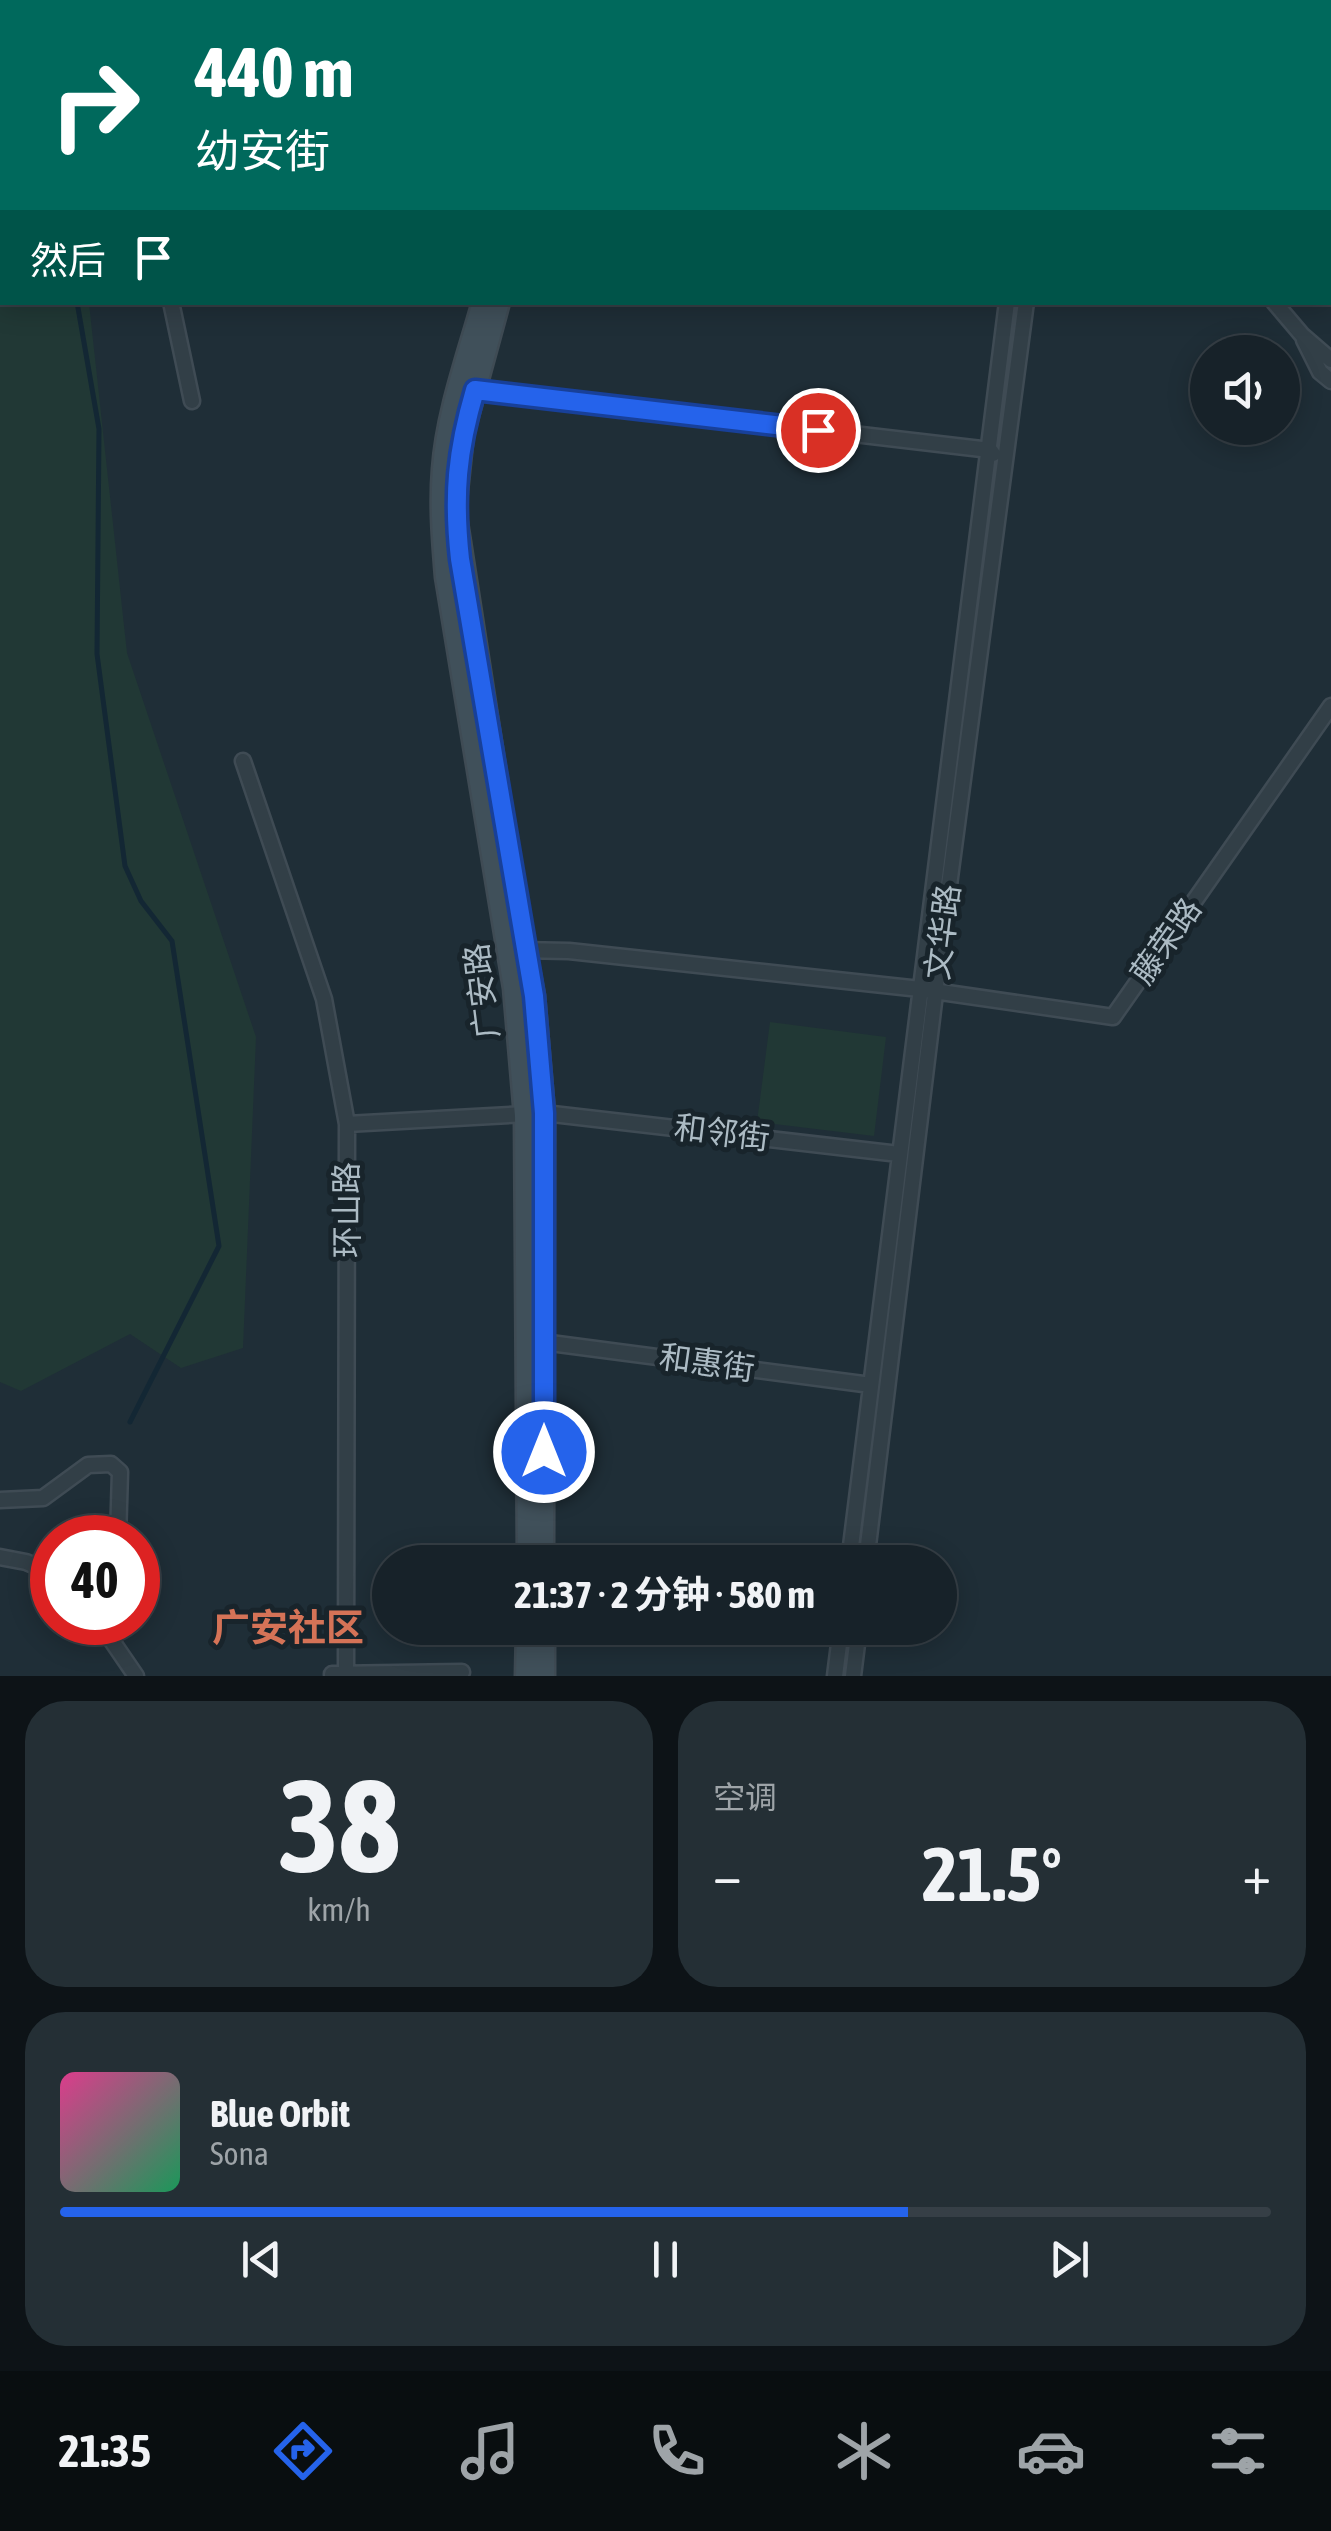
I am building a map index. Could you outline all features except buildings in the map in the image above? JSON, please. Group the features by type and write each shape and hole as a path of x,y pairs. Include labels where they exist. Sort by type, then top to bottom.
{"street":[{"path":"172,305 192,401"},
{"name":"广安路","path":"482,305 467,388 455,510 516,950 534,996 535,1341 542,1545"},
{"name":"广安路","path":"467,388 498,305"},
{"name":"文华路","path":"851,1545 1008,305"},
{"name":"文华路","path":"868,1545 1026,305"},
{"path":"1277,305 1302,335 1331,360"},
{"path":"1302,335 1320,372 1331,381"},
{"path":"467,388 990,450 1004,472"},
{"name":"藤荣路","path":"516,950 569,951 920,989 1113,1017 1331,706"},
{"name":"环山路","path":"243,761 324,999 348,1124 338,1674 462,1672"},
{"name":"和邻街","path":"348,1124 534,1114 900,1154"},
{"name":"广安路","path":"529,1545 535,1341"},
{"name":"和惠街","path":"535,1341 871,1385"},
{"path":"0,1500 43,1498 88,1465 110,1464 120,1472 119,1515"},
{"path":"0,1557 30,1564"},
{"path":"114,1645 136,1676"},
{"path":"526,1676 527,1645"},
{"path":"544,1645 544,1676"},
{"path":"835,1676 839,1645"},
{"path":"853,1676 856,1645"}],"green space":[{"path":"0,305 89,305 127,653 256,1037 243,1348 181,1368 130,1334 21,1391 0,1382"},
{"path":"770,1022 886,1037 874,1136 757,1122"}],"waterway":[{"path":"78,305 99,429 97,654 125,866 141,901 172,941 219,1246 130,1422"}],"district":[{"name":"广安社区","path":"288,1628"}],"route":[{"path":"544,1452 544,1113 534,996 460,559 455,510 462,434 475,390 818,430"}]}
